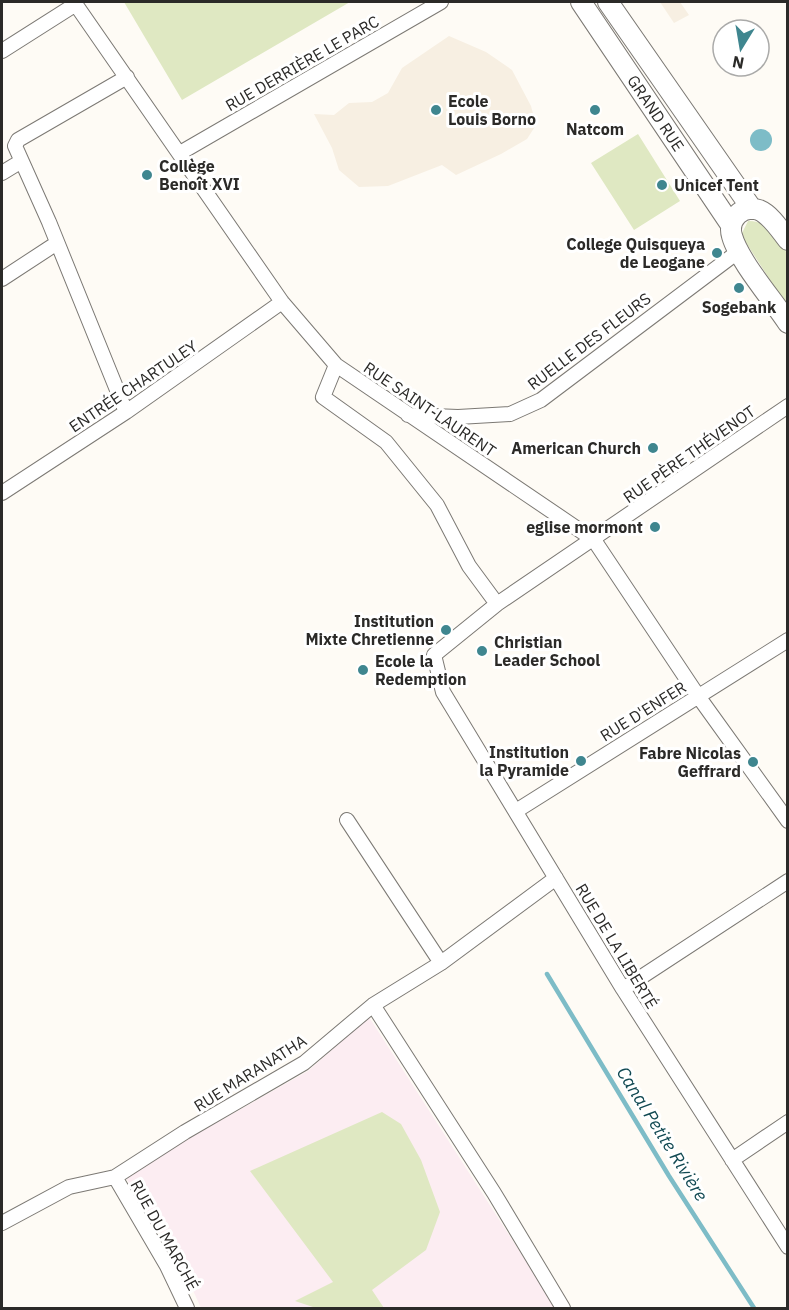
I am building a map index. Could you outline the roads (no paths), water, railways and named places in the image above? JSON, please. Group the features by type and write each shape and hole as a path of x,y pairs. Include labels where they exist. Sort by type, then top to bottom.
{"street":[{"name":"RUE DERRIÈRE LE PARC","path":"180,153 441,2"},
{"name":"GRAND RUE","path":"581,2 731,225 732,236 739,251 788,323"},
{"name":"GRAND RUE","path":"608,2 752,209 770,217 788,240"},
{"name":"RUE SAINT-LAURENT","path":"75,3 282,302 336,365 594,540 698,696 788,821"},
{"path":"2,51 75,3"},
{"path":"126,412 15,146 18,140 127,77"},
{"path":"2,173 20,162"},
{"path":"731,225 737,214 752,209"},
{"path":"2,279 57,243"},
{"name":"RUELLE DES FLEURS","path":"408,415 467,417 510,414 541,400 632,329 739,251"},
{"name":"ENTRÉE CHARTULEY","path":"2,493 126,412 282,302"},
{"path":"336,365 323,397 386,442 437,505 468,566 496,604"},
{"name":"RUE PÈRE THÉVENOT","path":"434,655 496,604 594,540 788,406"},
{"name":"RUE D'ENFER","path":"516,811 788,640"},
{"name":"RUE DE LA LIBERTÉ","path":"434,655 443,692 623,989 788,1247"},
{"path":"347,820 441,963"},
{"name":"RUE MARANATHA","path":"2,1223 69,1187 115,1177 185,1132 304,1063 373,1005 441,963 556,878"},
{"path":"623,989 788,881"},
{"path":"373,1005 494,1193 563,1308"},
{"path":"732,1160 788,1122"},
{"name":"RUE DU MARCHÉ","path":"115,1177 167,1266 187,1308"}],"water":[{"path":"761,129 769,132 772,140 769,148 761,151 753,148 750,140 753,132"}],"waterway":[{"name":"Canal Petite Rivière","path":"547,974 669,1176 754,1308"}],"place":[{"name":"Ecole Louis Borno","path":"436,110"},
{"name":"Natcom","path":"595,110"},
{"name":"Collège Benoît XVI","path":"147,175"},
{"name":"Unicef Tent","path":"662,185"},
{"name":"College Quisqueya de Leogane","path":"717,253"},
{"name":"Sogebank","path":"739,288"},
{"name":"American Church","path":"653,448"},
{"name":"eglise mormont","path":"655,527"},
{"name":"Institution Mixte Chretienne","path":"446,630"},
{"name":"Christian Leader School","path":"482,651"},
{"name":"Ecole la Redemption","path":"363,670"},
{"name":"Institution la Pyramide","path":"581,761"},
{"name":"Fabre Nicolas Geffrard","path":"753,762"}]}
